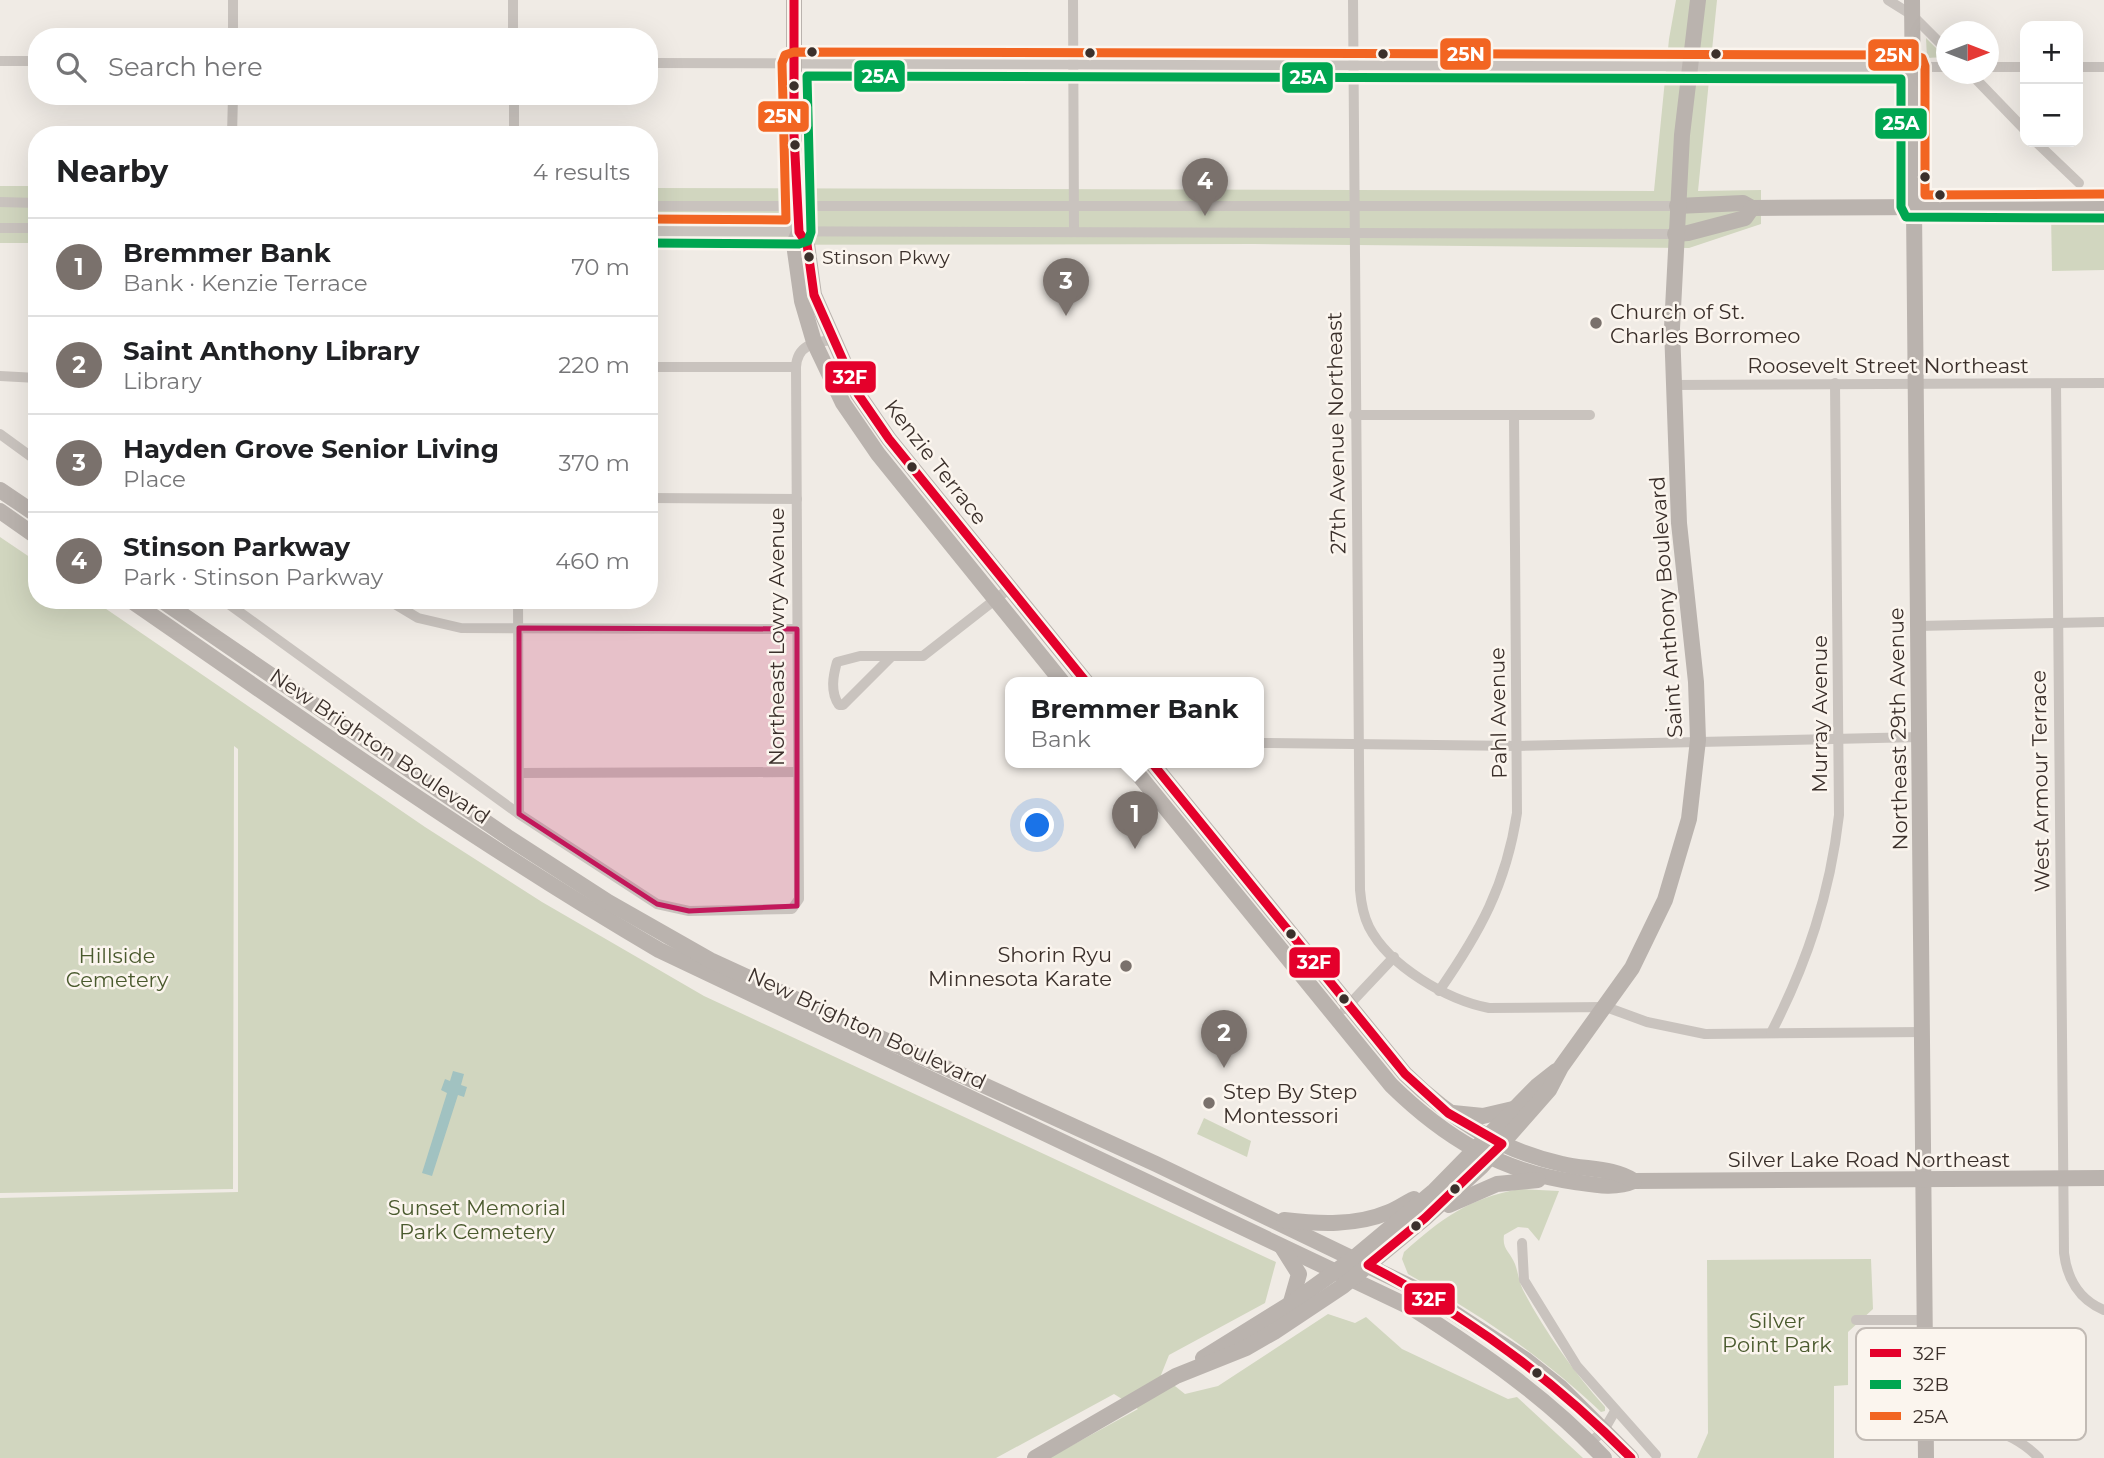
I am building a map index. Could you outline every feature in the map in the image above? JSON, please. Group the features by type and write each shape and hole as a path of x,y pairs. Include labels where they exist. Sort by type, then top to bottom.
{"main road":[{"path":"794,0 799,232"},
{"name":"Saint Anthony Boulevard","path":"1035,1458 1195,1366 1206,1355 1290,1304 1335,1271 1361,1262 1425,1218 1481,1154 1521,1113 1549,1090 1561,1068 1606,1007 1647,940 1672,882 1689,819 1698,740 1697,691 1679,523 1672,385 1675,234 1689,66 1698,0"},
{"name":"Northeast 29th Avenue","path":"1912,7 1926,1328"},
{"path":"1677,206 1743,203 1752,208 2104,206"},
{"path":"1675,234 1745,218 1752,208"},
{"name":"Kenzie Terrace","path":"799,232 807,244 814,295 832,340 875,420 1082,677"},
{"name":"Kenzie Terrace","path":"799,232 794,244 797,270 814,342 860,430 1058,677"},
{"path":"0,490 28,509"},
{"path":"0,511 28,531"},
{"name":"New Brighton Boulevard","path":"143,609 474,837 566,896 659,950 1412,1308 1471,1346 1550,1405 1604,1458"},
{"name":"New Brighton Boulevard","path":"174,609 509,838 608,902 699,954 1422,1292 1502,1343 1560,1387 1632,1458"},
{"path":"1133,768 1413,1107 1437,1128 1481,1154"},
{"path":"1156,768 1405,1074 1448,1113 1494,1141"},
{"path":"1448,1113 1483,1116 1521,1113 1524,1133 1535,1157"},
{"name":"Silver Lake Road Northeast","path":"1494,1141 1535,1157 1623,1174 1634,1181"},
{"name":"Saint Anthony Boulevard","path":"1195,1366 1209,1364 1246,1348 1352,1279 1361,1262 1433,1192 1481,1154"},
{"name":"Silver Lake Road Northeast","path":"1481,1154 1554,1180 1623,1186 1634,1181 2104,1178"},
{"path":"1425,1218 1468,1194 1497,1184 1554,1180"},
{"path":"1268,1218 1328,1224 1359,1221 1390,1212 1433,1192"},
{"path":"1281,1245 1293,1259 1299,1274 1298,1286 1290,1304"},
{"name":"Northeast 29th Avenue","path":"1926,1440 1926,1458"}],"street":[{"path":"233,0 233,28"},
{"path":"513,0 513,28"},
{"path":"1073,0 1074,232"},
{"name":"27th Avenue Northeast","path":"1353,0 1354,415 1362,908 1378,941 1394,957 1453,999 1489,1008 1606,1007"},
{"path":"1888,0 1912,7 1936,36"},
{"path":"0,61 28,61"},
{"path":"658,63 1936,67"},
{"path":"1999,67 2020,67"},
{"path":"2083,67 2104,67"},
{"path":"1980,84 2020,126"},
{"path":"232,126 233,105"},
{"path":"513,105 514,126"},
{"path":"2041,147 2079,183"},
{"path":"0,202 28,202"},
{"path":"658,206 1677,206"},
{"path":"0,228 28,228"},
{"path":"658,231 1675,234"},
{"path":"658,367 796,362 814,342 832,340"},
{"name":"Northeast Lowry Avenue","path":"672,909 792,909 797,906 796,362"},
{"path":"0,376 28,378"},
{"name":"Murray Avenue","path":"1771,1033 1808,952 1833,867 1839,815 1835,383"},
{"name":"Roosevelt Street Northeast","path":"1672,385 2104,383"},
{"name":"West Armour Terrace","path":"2056,384 2066,1266 2078,1291 2104,1310"},
{"path":"1354,415 1590,415"},
{"name":"Pahl Avenue","path":"1439,991 1480,930 1504,873 1517,813 1514,415"},
{"path":"0,434 28,454"},
{"path":"658,498 797,499"},
{"path":"891,657 843,705 839,705 835,699 833,677 837,662 860,656 923,656 1010,587"},
{"name":"New Brighton Boulevard","path":"241,609 519,814 657,904 672,909"},
{"path":"403,609 418,618 461,628 797,629"},
{"path":"519,609 519,814"},
{"path":"1918,626 2104,622"},
{"path":"1264,743 1518,746 1920,737"},
{"path":"520,773 798,772"},
{"path":"1337,1018 1394,957"},
{"path":"1606,1007 1647,1022 1697,1033 1923,1032"},
{"path":"1522,1243 1524,1280 1529,1292 1577,1366 1656,1455"},
{"path":"1856,1320 1926,1320"},
{"path":"1590,1443 1604,1430 1615,1411"},
{"path":"2011,1440 2039,1458"}],"highlighted area":[{"path":"519,628 797,629 797,906 689,911 657,904 519,814"}],"green space":[{"path":"1676,0 1717,0 1698,191 1761,190 1761,224 1689,248 1254,244 658,245 658,188 1654,191 1669,39"},
{"path":"1926,38 1936,48 1936,58 1927,58"},
{"path":"0,186 28,186 28,243 0,243"},
{"path":"2104,212 2104,270 2052,271 2051,213"},
{"name":"Sunset Memorial Park Cemetery","path":"0,537 28,556 28,609 106,609 425,827 542,902 704,996 1276,1262 1265,1303 1169,1355 1161,1375 1185,1394 1218,1386 1328,1314 1355,1323 1366,1317 1402,1349 1508,1399 1517,1397 1583,1458 1049,1458 1138,1409 1114,1394 996,1458 0,1458 0,1198 238,1192 238,749 234,746 233,1189 0,1193"},
{"path":"1204,1118 1251,1141 1247,1157 1197,1134"},
{"path":"1519,1189 1559,1191 1539,1241 1528,1228 1518,1227 1504,1235 1504,1244 1515,1264 1523,1290 1550,1336 1605,1407 1605,1411 1601,1412 1556,1372 1509,1337 1408,1274 1402,1259 1404,1252 1418,1240 1470,1204"},
{"name":"Silver Point Park","path":"1871,1259 1873,1309 1848,1332 1848,1385 1834,1386 1834,1458 1697,1458 1708,1433 1707,1260"}],"water":[{"path":"453,1071 464,1074 461,1085 467,1087 464,1097 458,1095 432,1176 422,1173 447,1093 441,1090 445,1079 450,1081"}],"transit line":[{"name":"32F","path":"794,0 794,135 799,232 807,244 814,295 858,394 889,439 1082,677"},
{"name":"25N","path":"658,219 786,220 782,63 785,55 794,52 1914,55 1922,58 1925,66 1925,195 2104,194"},
{"name":"25A","path":"658,243 799,244 808,241 811,232 807,76 1901,79 1901,207 1906,217 2104,218"},
{"name":"32F","path":"1156,768 1405,1074 1448,1113 1502,1144 1425,1218 1368,1265 1440,1305 1540,1375 1631,1458"}],"place":[{"name":"Stinson Parkway","path":"1205,216"},
{"name":"Stinson Pkwy","path":"809,257"},
{"name":"Hayden Grove Senior Living","path":"1066,316"},
{"name":"Church of St. Charles Borromeo","path":"1596,323"},
{"name":"Bremmer Bank","path":"1135,849"},
{"name":"Shorin Ryu Minnesota Karate","path":"1126,966"},
{"name":"Saint Anthony Library","path":"1224,1068"},
{"name":"Step By Step Montessori","path":"1209,1103"}],"park label":[{"name":"Hillside Cemetery","path":"117,967"}]}
